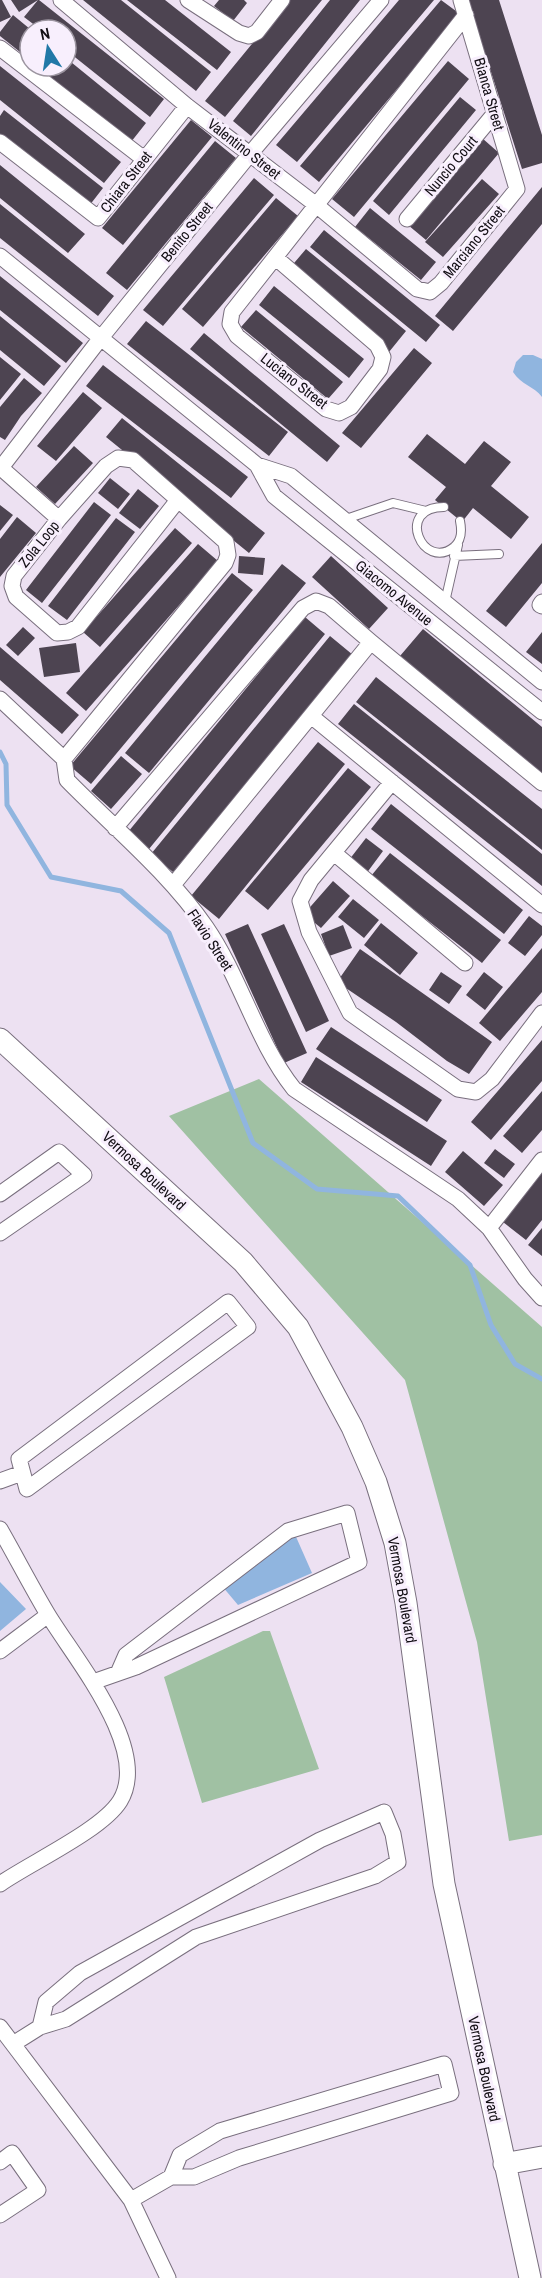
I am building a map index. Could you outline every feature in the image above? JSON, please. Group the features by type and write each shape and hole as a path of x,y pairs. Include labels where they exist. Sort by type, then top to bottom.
{"main road":[{"name":"Vermosa Boulevard","path":"0,1039 243,1262 298,1327 352,1427 375,1482 395,1543 406,1603 444,1884 530,2278"},
{"path":"504,2164 542,2157"}],"street":[{"name":"Valentino Street","path":"61,0 187,105 315,204 417,289 430,292"},
{"path":"188,0 240,33 249,36 256,32 282,0"},
{"name":"Benito Street","path":"0,469 100,339 250,154 381,0"},
{"name":"Bianca Street","path":"463,7 517,189"},
{"name":"Luciano Street","path":"276,258 377,345 383,357 380,369 351,407 339,413 326,409 237,336 230,324 232,312 276,258 463,7"},
{"path":"0,48 144,159"},
{"name":"Chiara Street","path":"0,142 98,218 187,105"},
{"name":"Nuncio Court","path":"407,219 495,113"},
{"name":"Marciano Street","path":"430,292 441,283 517,189"},
{"name":"Giacomo Avenue","path":"0,256 257,465 291,476 329,505 542,682"},
{"name":"Zola Loop","path":"64,759 225,563 228,555 226,542 133,460 118,458 106,466 59,519 14,576 12,586 16,597 57,633 68,632 78,627 178,500"},
{"name":"Giacomo Avenue","path":"257,465 273,496 542,712"},
{"path":"0,469 59,519"},
{"path":"312,526 329,505"},
{"path":"115,828 303,608 316,601 329,606 542,783"},
{"path":"173,885 370,642"},
{"path":"0,699 64,759"},
{"path":"311,716 542,904"},
{"name":"Flavio Street","path":"64,759 67,780 173,885 206,928 231,970 281,1073 294,1089 458,1199 489,1228 540,1291"},
{"path":"392,782 311,880 300,901 309,932 350,1013 458,1089 476,1092 492,1079 542,1013"},
{"path":"333,853 465,963"},
{"path":"0,1194 59,1152 84,1175 0,1233"},
{"path":"489,1228 542,1160"},
{"path":"228,1302 248,1327 27,1489 22,1473 19,1459 228,1302"},
{"path":"0,1481 22,1473"},
{"path":"93,1682 119,1671 136,1667 359,1562 347,1513 288,1532 126,1655 119,1671"},
{"path":"0,1530 48,1615 93,1682 123,1743 128,1776 120,1801 99,1823 0,1884"},
{"path":"0,1651 48,1615"},
{"path":"13,2044 40,2027 66,2019 196,1937 375,1876 398,1862 393,1834 384,1812 320,1840 80,1973 46,2002 40,2027"},
{"path":"0,2027 131,2200 168,2278"},
{"path":"131,2200 171,2177 194,2177 239,2158 451,2093 444,2064 220,2131 180,2155 171,2177"},
{"path":"0,2162 12,2153 38,2190 0,2215"}],"lane":[{"path":"346,519 393,503 426,511"},
{"path":"444,507 435,507 426,511 419,519 416,528 418,538 424,547 443,552 452,548 459,541"},
{"path":"445,602 454,556 462,531 460,521"},
{"path":"454,556 499,554"}],"green space":[{"path":"259,1079 542,1327 542,1835 509,1841 477,1642 405,1380 169,1116"},
{"path":"263,1631 270,1631 319,1769 202,1803 164,1677"}],"water":[{"path":"523,355 533,355 542,359 542,397 513,372 516,362"},
{"path":"293,1530 312,1573 238,1605 222,1586"},
{"path":"0,1582 26,1609 0,1631"}],"building":[{"path":"0,0 11,17 0,22"},
{"path":"11,0 38,0 19,12"},
{"path":"39,0 62,18 25,18"},
{"path":"83,0 121,0 211,72 196,91"},
{"path":"127,0 165,0 231,52 217,70"},
{"path":"219,0 244,0 247,3 233,21 214,6"},
{"path":"288,0 322,0 225,117 205,101"},
{"path":"330,0 360,0 251,136 233,121"},
{"path":"399,0 434,0 297,162 276,145"},
{"path":"441,0 460,14 319,182 300,166"},
{"path":"468,0 499,0 542,135 542,163 522,169"},
{"path":"13,15 18,19 18,50 0,36 0,32"},
{"path":"78,31 164,99 150,117 78,60"},
{"path":"448,61 469,79 354,217 332,199"},
{"path":"0,66 121,162 104,183 0,100"},
{"path":"78,68 146,123 131,142 52,78 78,78"},
{"path":"460,97 476,110 389,215 373,201"},
{"path":"4,110 103,188 89,206 0,137 0,116"},
{"path":"191,120 212,137 123,245 102,228"},
{"path":"482,138 499,153 426,240 408,225"},
{"path":"215,141 236,158 127,290 106,273"},
{"path":"0,165 85,234 68,253 0,198"},
{"path":"254,178 274,195 163,326 143,310"},
{"path":"482,179 499,194 443,257 425,242"},
{"path":"542,187 542,224 453,331 435,316"},
{"path":"276,198 298,216 203,327 182,309"},
{"path":"0,204 114,296 98,316 0,238"},
{"path":"370,208 436,262 421,280 355,227"},
{"path":"324,230 440,325 426,342 310,247"},
{"path":"306,249 406,331 389,352 289,269"},
{"path":"0,276 83,343 66,363 0,310"},
{"path":"274,286 364,359 349,378 259,305"},
{"path":"256,310 343,382 328,399 241,327"},
{"path":"0,316 61,366 44,386 0,350"},
{"path":"146,321 288,432 269,456 127,344"},
{"path":"204,333 340,446 327,462 190,349"},
{"path":"414,348 432,363 361,448 342,433"},
{"path":"0,357 21,374 0,400"},
{"path":"103,365 248,477 231,498 86,386"},
{"path":"24,378 42,393 21,416 5,440 0,437 0,407"},
{"path":"83,392 102,408 56,461 37,446"},
{"path":"122,418 265,533 249,553 106,437"},
{"path":"427,434 465,464 484,441 511,462 491,486 529,517 511,539 473,508 462,522 435,500 446,487 408,457"},
{"path":"74,446 93,463 55,504 36,487"},
{"path":"110,478 130,494 118,509 98,493"},
{"path":"138,489 159,506 140,529 119,513"},
{"path":"94,502 111,515 42,603 26,590"},
{"path":"0,505 13,515 0,531"},
{"path":"17,517 36,533 0,577 0,539"},
{"path":"116,518 135,532 67,620 48,606"},
{"path":"175,528 192,543 100,647 83,632"},
{"path":"542,543 542,583 506,627 486,611"},
{"path":"198,544 218,561 86,711 66,693"},
{"path":"239,556 265,558 263,575 238,573"},
{"path":"331,556 388,608 369,629 312,577"},
{"path":"282,564 306,583 149,773 125,753"},
{"path":"232,573 253,590 91,784 70,766"},
{"path":"305,617 325,634 149,849 128,832"},
{"path":"23,627 35,638 18,656 6,645"},
{"path":"423,629 542,727 542,773 400,656"},
{"path":"542,632 542,664 526,652"},
{"path":"330,636 353,655 173,872 151,854"},
{"path":"76,643 80,672 44,677 39,648"},
{"path":"0,647 79,715 62,734 0,680"},
{"path":"376,677 542,809 542,850 356,702"},
{"path":"354,704 542,854 542,886 338,724"},
{"path":"318,742 345,764 219,919 191,896"},
{"path":"121,756 142,774 111,809 91,791"},
{"path":"348,768 371,787 268,910 245,891"},
{"path":"391,804 523,910 504,934 371,829"},
{"path":"366,838 383,851 366,874 349,860"},
{"path":"390,853 501,940 482,963 371,876"},
{"path":"333,881 350,896 321,928 304,914"},
{"path":"353,899 379,920 364,938 338,917"},
{"path":"529,916 542,926 542,935 525,956 508,943"},
{"path":"381,923 418,953 400,975 364,945"},
{"path":"248,924 307,1053 284,1063 225,934"},
{"path":"284,924 329,1021 306,1032 261,934"},
{"path":"343,925 352,948 329,956 321,934"},
{"path":"542,948 542,992 500,1041 479,1023"},
{"path":"360,949 492,1042 469,1074 447,1061 396,1022 337,982"},
{"path":"441,972 462,986 449,1004 429,990"},
{"path":"484,972 503,987 485,1010 466,995"},
{"path":"331,1027 442,1100 427,1122 316,1049"},
{"path":"542,1040 542,1081 491,1140 471,1122"},
{"path":"316,1057 447,1141 431,1166 301,1082"},
{"path":"542,1091 542,1130 522,1153 503,1136"},
{"path":"495,1149 515,1164 504,1178 484,1163"},
{"path":"463,1151 503,1185 484,1206 445,1172"},
{"path":"542,1173 542,1220 526,1240 503,1222"},
{"path":"542,1228 542,1256 528,1245"}],"waterway":[{"path":"0,752 6,764 7,805 51,877 121,891 169,933 253,1143 317,1189 398,1196 470,1265 491,1325 515,1364 542,1379"}]}
